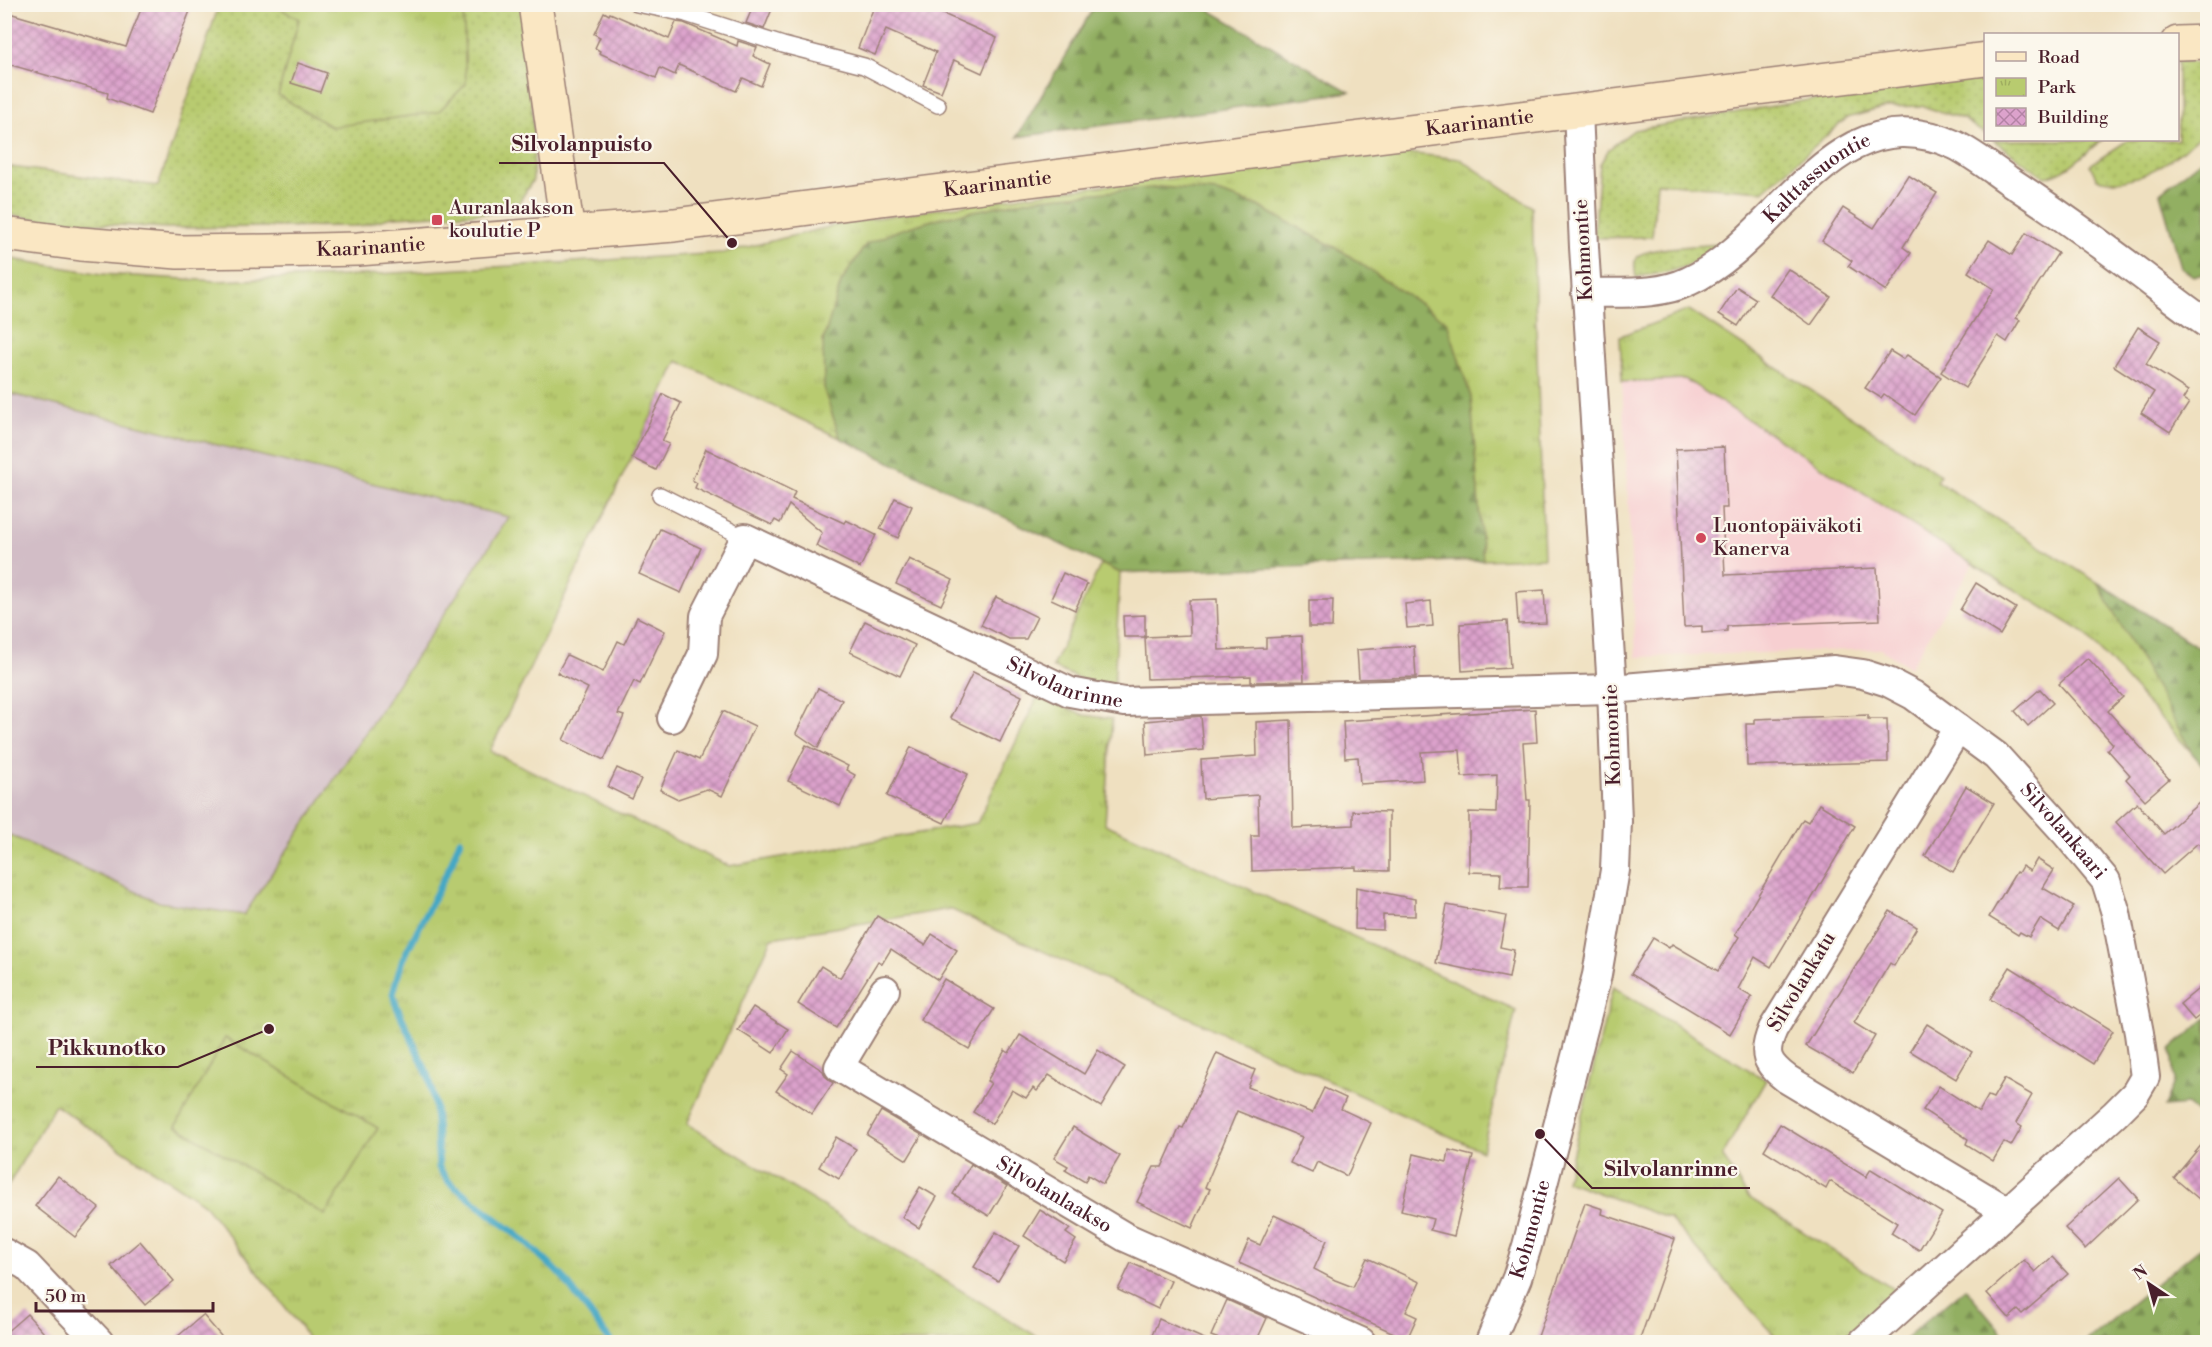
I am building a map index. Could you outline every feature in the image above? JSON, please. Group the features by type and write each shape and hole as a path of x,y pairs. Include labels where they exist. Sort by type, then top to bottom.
{"main road":[{"path":"535,4 568,233"},
{"path":"2179,43 2208,42"},
{"name":"Kaarinantie","path":"4,234 81,244 189,252 358,249 674,225 1984,59"}],"street":[{"name":"Kohmontie","path":"1490,1342 1509,1300 1527,1246 1597,975 1615,870 1617,821 1612,689 1586,293 1578,111"},
{"name":"Kalttassuontie","path":"1586,293 1647,292 1670,289 1691,281 1730,254 1832,159 1854,144 1891,134 1910,134 1932,138 1955,146 2052,208 2206,320"},
{"name":"Silvolanrinne","path":"745,538 1057,687 1083,696 1124,702 1612,689"},
{"path":"672,718 703,654 705,616 745,538"},
{"name":"Silvolankaari","path":"1612,689 1834,670 1863,674 1888,682 1913,695 1996,756 2067,833 2106,881 2116,913 2143,1055 2145,1077 2135,1094 1914,1298 1863,1342"},
{"name":"Silvolankatu","path":"1958,728 1773,1029 1767,1043 1767,1058 1787,1079 2007,1211"},
{"name":"Silvolanlaakso","path":"885,990 839,1067 1125,1236 1361,1342"},
{"path":"4,1253 27,1266 99,1342"}],"lane":[{"path":"636,4 686,14 783,45 864,66 938,105"},
{"path":"660,495 745,538"}],"shaded area":[{"path":"1685,379 1973,564 1910,667 1880,649 1636,657 1622,382"},
{"path":"5,391 510,517 244,915 159,902 5,833"}],"green space":[{"path":"219,5 526,5 534,141 533,180 513,212 392,217 361,226 166,228 41,220 5,214 4,166 158,186"},
{"path":"274,5 463,5 466,84 438,112 331,127 278,95 299,19"},
{"path":"1095,5 1201,5 1350,92 1017,137"},
{"path":"2179,61 2207,64 2207,129 2184,149 2157,168 2128,179 2112,181 2097,179 2090,165 2126,141 2179,141"},
{"path":"1984,79 1984,133 1963,119 1922,106 1887,107 1847,118 1763,191 1657,183 1652,237 1594,238 1600,164 1609,149 1634,130 1849,93"},
{"path":"1994,141 2101,141 2069,167 2045,177"},
{"path":"1379,150 1460,159 1532,207 1544,558 1483,560 1471,397 1447,322 1342,251 1256,205 1217,192 1162,187 1039,198 939,218 899,230 866,244 841,282 823,341 824,390 840,438 678,361 490,751 729,866 977,823 1038,696 1084,715 1112,719 1105,824 1516,1010 1482,1151 950,909 772,938 687,1124 1046,1342 309,1342 301,1327 203,1203 55,1105 5,1191 5,833 159,902 244,915 509,517 4,391 5,258 102,274 217,281 345,276 723,253 849,222 1056,191 1259,169"},
{"path":"2207,155 2207,272 2193,276 2181,267 2160,193"},
{"path":"1162,187 1217,192 1256,205 1342,251 1447,322 1471,397 1483,560 1120,573 840,438 824,390 823,341 841,282 866,244 899,230 939,218 1039,198"},
{"path":"1722,244 1701,259 1682,268 1636,277 1635,260 1641,254 1676,247"},
{"path":"1689,310 1940,475 1936,481 2097,582 2192,753 2083,632 1685,379 1622,382 1620,336"},
{"path":"1101,564 1120,573 1114,687 1092,684 1052,667"},
{"path":"2097,582 2207,653 2207,770 2192,753"},
{"path":"1613,987 1766,1080 1722,1156 1748,1197 1898,1292 1837,1342 1780,1342 1670,1219 1566,1181"},
{"path":"2207,1018 2207,1121 2188,1105 2164,1107 2174,1082 2171,1049"},
{"path":"225,1038 378,1128 325,1215 176,1126"},
{"path":"2207,1242 2207,1342 2085,1342"},
{"path":"1965,1288 2010,1342 1901,1342"}],"building":[{"path":"143,4 173,4 190,11 150,114 107,98 108,93 4,63 4,29 9,13 126,47"},
{"path":"754,4 774,4 764,29 746,23"},
{"path":"875,4 921,4 997,38 982,73 954,60 941,92 923,85 936,52 886,30 875,55 858,48"},
{"path":"604,12 669,39 676,22 684,23 737,46 738,41 757,47 753,56 770,64 761,86 743,78 736,91 679,65 675,75 660,68 656,78 599,53 600,51 595,48 600,37 594,34"},
{"path":"298,63 327,73 320,92 291,83"},
{"path":"1908,175 1937,193 1903,247 1911,253 1886,291 1848,266 1852,261 1822,241 1843,208 1874,228"},
{"path":"2026,233 2058,253 2016,318 2020,320 2007,342 1998,336 1965,388 1941,372 1994,289 1968,272 1989,240 2012,255"},
{"path":"1788,269 1831,297 1811,325 1770,295"},
{"path":"1737,287 1756,299 1738,326 1719,314"},
{"path":"2138,327 2160,341 2146,364 2188,391 2183,399 2189,403 2170,432 2141,413 2154,392 2114,366"},
{"path":"1890,351 1903,359 1907,355 1941,377 1915,415 1884,394 1881,398 1865,388"},
{"path":"663,394 681,403 662,441 669,444 656,470 632,458"},
{"name":"Luontopäiväkoti Kanerva","path":"1724,447 1727,508 1722,508 1725,575 1877,568 1880,620 1727,626 1727,631 1702,633 1702,626 1684,627 1676,449"},
{"path":"706,449 795,492 792,499 844,523 846,520 876,535 860,568 816,546 822,533 789,505 780,523 775,520 772,525 695,488 697,483 692,480"},
{"path":"895,498 912,506 898,538 880,529"},
{"path":"660,529 701,548 681,593 639,574"},
{"path":"909,559 953,580 941,605 896,584"},
{"path":"1063,573 1087,584 1075,610 1051,599"},
{"path":"1976,583 2016,608 2000,635 1960,610"},
{"path":"1544,590 1546,623 1518,624 1516,592"},
{"path":"996,597 1037,617 1026,639 1009,639 981,625"},
{"path":"1217,599 1219,650 1266,648 1266,638 1302,636 1304,681 1251,682 1251,676 1147,679 1145,637 1190,635 1189,600"},
{"path":"1309,600 1333,600 1332,627 1309,627"},
{"path":"1431,601 1433,626 1407,628 1405,604"},
{"path":"1145,615 1145,637 1124,637 1123,616"},
{"path":"637,617 665,631 640,684 634,681 618,714 624,716 604,760 563,740 588,688 557,673 567,655 603,672 618,641 624,644"},
{"path":"865,621 915,645 900,676 850,652"},
{"path":"1507,621 1510,668 1462,671 1460,624"},
{"path":"1414,646 1416,677 1359,679 1357,650"},
{"path":"2088,658 2123,697 2108,711 2169,779 2145,800 2126,779 2130,775 2107,749 2113,744 2059,684"},
{"path":"973,672 1022,696 1000,742 950,718"},
{"path":"818,688 842,700 818,748 796,733"},
{"path":"2040,689 2053,703 2028,726 2015,711"},
{"path":"1535,709 1537,742 1523,743 1527,800 1530,800 1528,887 1500,887 1501,873 1469,872 1469,812 1496,813 1497,775 1462,777 1460,750 1421,752 1423,780 1360,784 1358,757 1345,758 1343,721"},
{"path":"723,711 755,726 722,796 707,789 678,799 660,790 678,750 699,760"},
{"path":"1868,715 1868,719 1887,719 1888,762 1747,766 1746,724 1755,724 1755,719"},
{"path":"1201,716 1204,750 1147,755 1145,721"},
{"path":"1291,720 1293,828 1353,825 1353,811 1389,812 1389,871 1356,870 1356,867 1252,871 1251,836 1259,836 1258,795 1203,799 1201,760 1257,756 1256,722"},
{"path":"806,745 848,766 846,770 855,775 840,806 788,781"},
{"path":"911,747 968,774 944,823 887,796"},
{"path":"617,768 641,779 632,799 608,787"},
{"path":"1966,786 1994,803 1953,872 1925,856"},
{"path":"2208,795 2208,854 2198,843 2163,874 2116,822 2137,803 2164,834"},
{"path":"1819,804 1855,826 1771,967 1755,957 1738,989 1752,997 1730,1034 1631,974 1653,938 1669,948 1672,944 1718,971 1739,937 1735,934 1803,819 1808,822"},
{"path":"2037,859 2054,870 2043,888 2074,906 2059,931 2040,919 2029,937 2020,932 2018,935 1989,917 2016,872 2018,873 2022,866 2030,871"},
{"path":"1356,887 1415,899 1415,916 1383,915 1383,930 1355,929"},
{"path":"1447,905 1506,916 1500,947 1514,950 1509,978 1436,963"},
{"path":"1890,911 1917,927 1894,966 1890,963 1854,1023 1875,1036 1853,1073 1806,1046"},
{"path":"877,916 925,945 932,934 957,950 938,980 891,949 882,964 878,961 836,1028 798,1004 821,966 840,978"},
{"path":"2010,967 2113,1031 2093,1064 1990,999"},
{"path":"944,979 994,1009 969,1049 920,1020"},
{"path":"2208,981 2208,1009 2194,1020 2180,1004"},
{"path":"753,1007 788,1029 773,1053 738,1030"},
{"path":"1927,1024 1972,1052 1956,1079 1910,1051"},
{"path":"1020,1035 1084,1074 1098,1050 1125,1067 1101,1107 1049,1075 1037,1091 1033,1088 1026,1098 1012,1090 992,1124 973,1112 991,1083 987,1081 1005,1050 1009,1053"},
{"path":"793,1051 823,1071 833,1083 812,1114 776,1091 788,1074 781,1069"},
{"path":"1217,1053 1255,1070 1248,1087 1312,1113 1324,1088 1346,1098 1341,1109 1371,1123 1347,1176 1317,1162 1312,1173 1290,1163 1302,1137 1237,1111 1205,1187 1210,1189 1192,1228 1137,1202 1154,1167 1162,1167 1180,1127 1183,1128"},
{"path":"2004,1079 2032,1095 2016,1123 2022,1127 2011,1146 2004,1142 1993,1161 1966,1144 1968,1139 1923,1110 1939,1086 1979,1112 1988,1096 1993,1098"},
{"path":"881,1111 922,1135 907,1160 867,1135"},
{"path":"1780,1124 1866,1177 1871,1169 1942,1213 1919,1250 1891,1233 1897,1223 1830,1181 1826,1189 1764,1150"},
{"path":"1073,1127 1120,1156 1103,1184 1088,1175 1085,1182 1065,1170 1068,1166 1054,1158"},
{"path":"836,1137 856,1149 839,1179 819,1167"},
{"path":"2208,1137 2208,1189 2199,1199 2174,1178"},
{"path":"1449,1150 1473,1156 1454,1236 1430,1230 1433,1219 1401,1211 1414,1154 1447,1162"},
{"path":"971,1164 1007,1186 989,1216 953,1194"},
{"path":"58,1176 99,1208 75,1237 35,1206"},
{"path":"2119,1178 2138,1199 2085,1249 2065,1228"},
{"path":"920,1187 937,1197 919,1228 902,1217"},
{"path":"1585,1203 1603,1209 1602,1214 1675,1239 1639,1342 1536,1342"},
{"path":"1040,1210 1070,1229 1066,1233 1076,1240 1063,1261 1024,1236"},
{"path":"1274,1215 1327,1240 1314,1269 1335,1280 1353,1287 1367,1258 1420,1282 1406,1312 1417,1317 1407,1339 1239,1263 1249,1240 1260,1245"},
{"path":"996,1232 1019,1246 998,1281 974,1267"},
{"path":"140,1241 174,1281 145,1305 111,1266"},
{"path":"2052,1257 2068,1274 2022,1314 2018,1310 2009,1318 1987,1293 2024,1260 2035,1272"},
{"path":"1131,1263 1171,1281 1158,1309 1118,1290"},
{"path":"1227,1300 1267,1318 1256,1342 1227,1342 1211,1336"},
{"path":"27,1314 52,1342 4,1342 4,1334"},
{"path":"203,1315 226,1342 171,1342"},
{"path":"1159,1319 1211,1342 1149,1342"}],"waterway":[{"path":"460,840 451,864 402,961 393,994 429,1077 435,1107 439,1168 449,1182 522,1239 562,1276 611,1342"}],"place":[{"name":"Auranlaakson koulutie P","path":"437,220"},
{"name":"Silvolanpuisto","path":"732,243"},
{"name":"Luontopäiväkoti Kanerva","path":"1701,538"},
{"name":"Pikkunotko","path":"269,1029"},
{"name":"Silvolanrinne","path":"1540,1134"}]}
